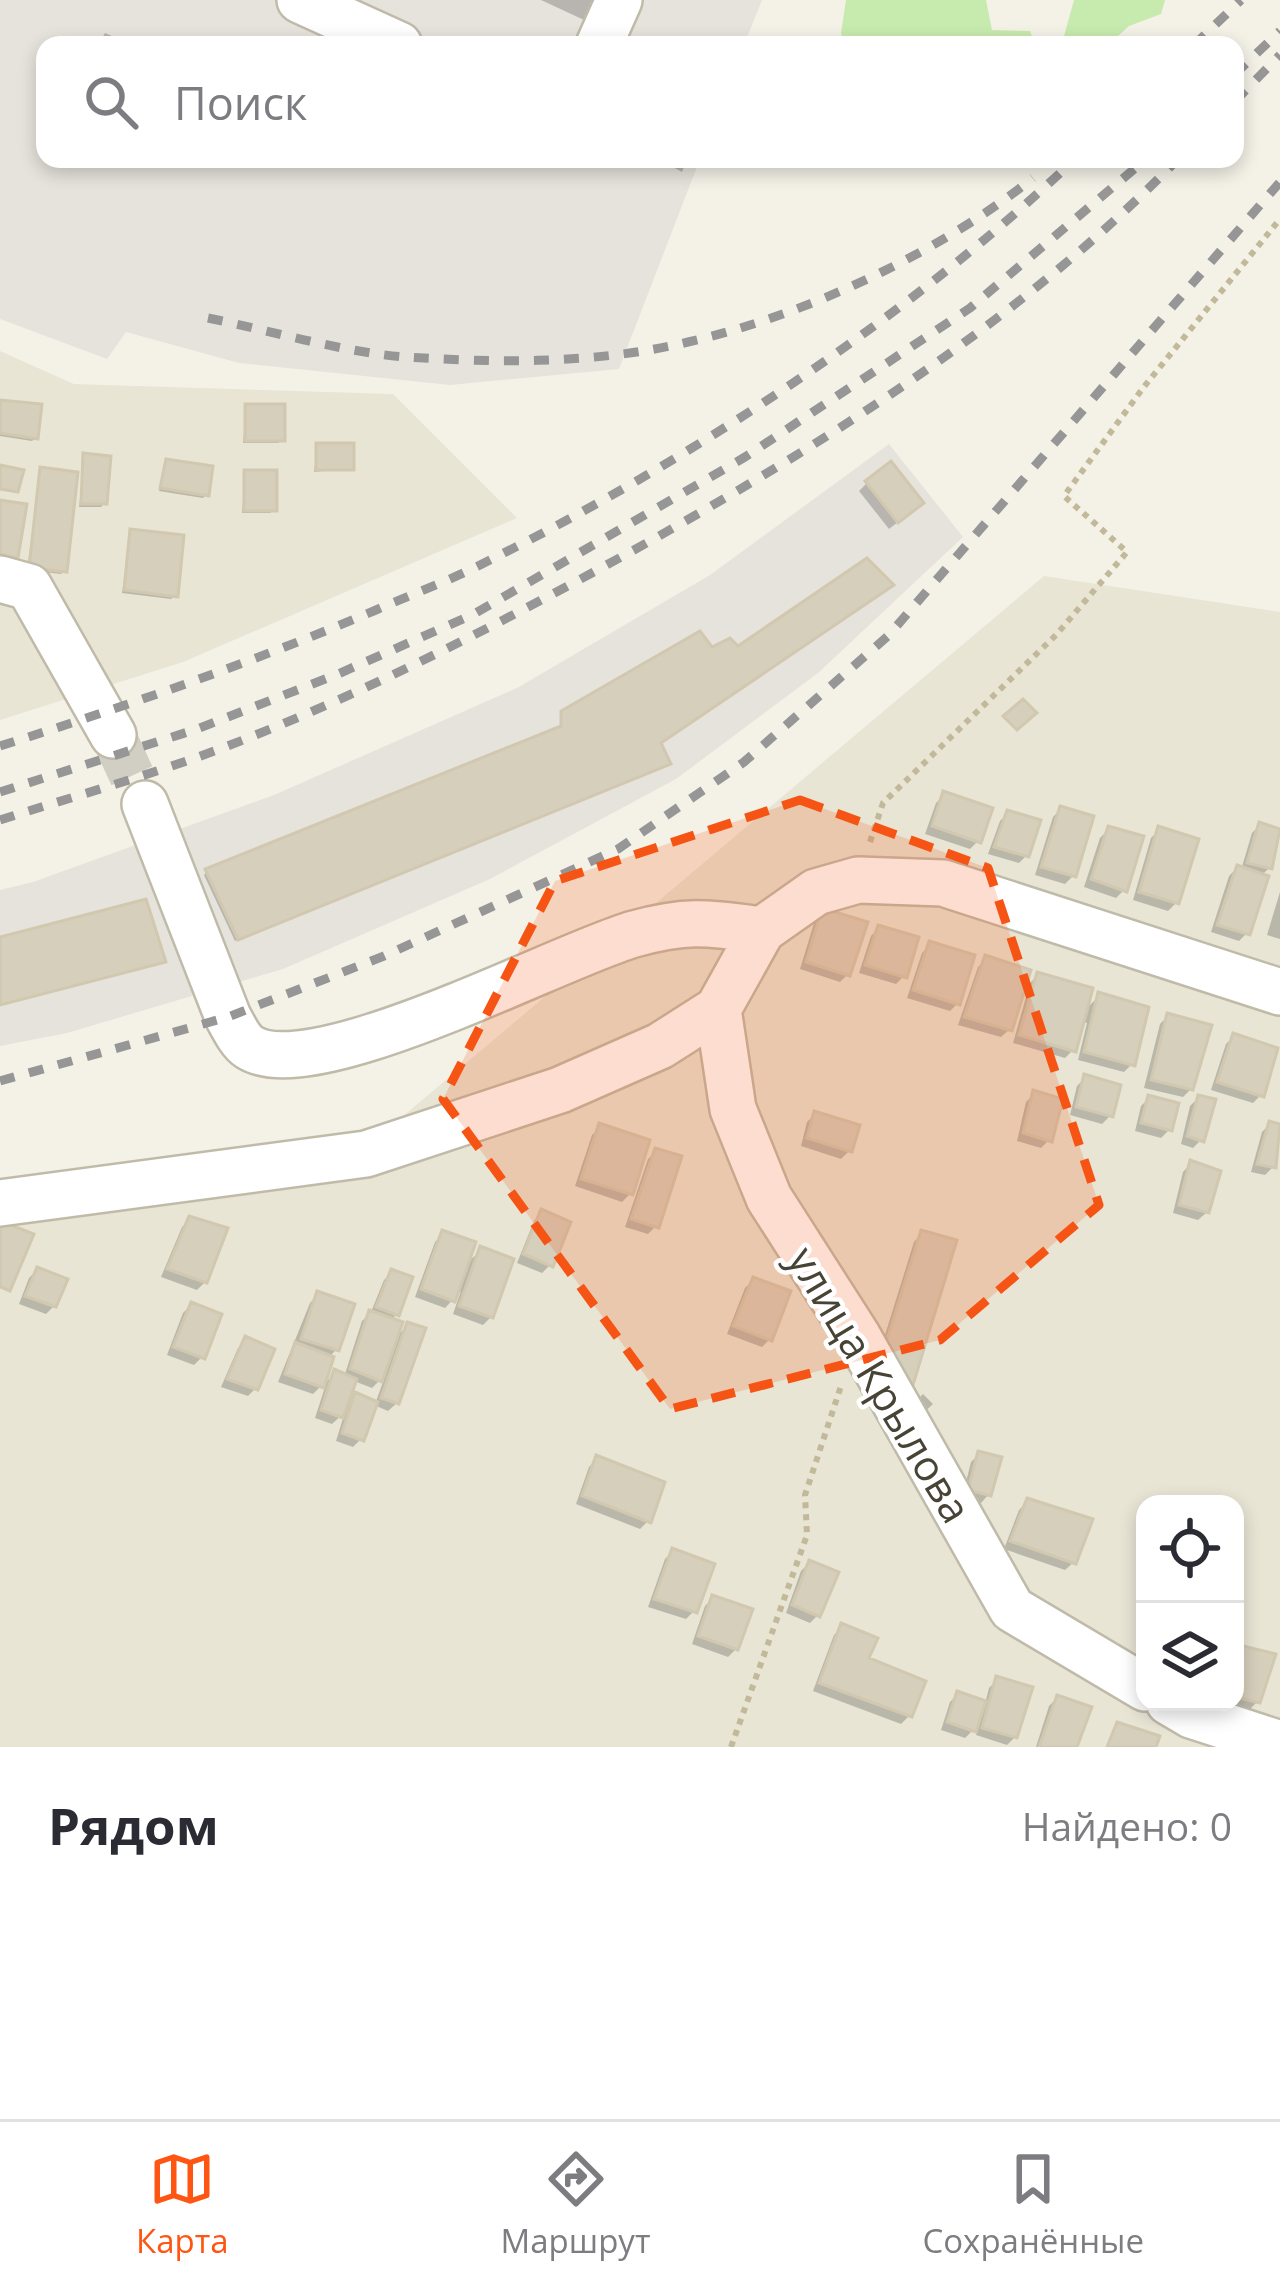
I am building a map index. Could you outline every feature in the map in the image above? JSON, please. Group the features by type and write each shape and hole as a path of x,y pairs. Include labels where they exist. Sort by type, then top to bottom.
{"street":[{"path":"300,0 379,36"},
{"path":"603,36 620,0"},
{"path":"15,583 112,736"},
{"path":"145,804 228,1017 246,1046 269,1054 330,1048 391,1030 510,987 630,935 692,920 762,930"},
{"path":"0,1203 366,1154 560,1090 660,1046 718,1009 762,930 816,892 858,880 944,883 1280,992"},
{"name":"улица Крылова","path":"718,1009 733,1109 770,1198 858,1337 1012,1609 1136,1683"},
{"path":"1184,1711 1280,1744"}],"path":[{"path":"858,880 883,802 1056,635 1127,552 1064,496 1143,388 1280,219"},
{"path":"731,1747 807,1535 805,1496 858,1337"}],"highlighted area":[{"path":"800,800 988,868 1099,1205 940,1340 670,1409 443,1099 555,881"}],"shaded area":[{"path":"0,0 762,0 748,36 36,36 36,168 697,168 619,369 450,385 239,363 126,332 107,359 0,319"},
{"path":"0,351 74,384 393,394 517,518 183,662 0,720"},
{"path":"889,444 963,537 818,673 676,779 490,879 283,969 67,1033 0,1046 0,890 274,795 517,688 710,575"},
{"path":"1044,576 1280,612 1280,1747 0,1747 0,1182 370,1144"}],"green space":[{"path":"846,0 986,0 992,30 1030,31 1032,36 842,36"},
{"path":"1074,0 1165,0 1161,14 1129,26 1118,36 1064,36"}],"building":[{"path":"0,400 42,404 38,439 0,433"},
{"path":"245,404 285,404 285,441 245,441"},
{"path":"316,443 354,443 354,470 316,470"},
{"path":"83,453 111,456 107,504 81,504"},
{"path":"166,459 213,466 209,496 160,488"},
{"path":"891,461 924,503 898,523 865,481"},
{"path":"0,465 24,470 18,492 0,489"},
{"path":"40,467 78,472 67,572 29,568"},
{"path":"244,470 277,470 277,511 244,511"},
{"path":"0,500 27,504 18,558 0,554"},
{"path":"130,529 184,535 178,597 124,590"},
{"path":"867,558 894,585 661,743 671,764 238,940 205,869 561,726 561,711 700,631 712,647 730,638 738,646"},
{"path":"1023,699 1037,713 1017,730 1003,716"},
{"path":"943,791 993,808 981,843 932,826"},
{"path":"1060,806 1094,816 1076,877 1041,867"},
{"path":"1007,810 1041,820 1029,857 994,847"},
{"path":"1259,822 1280,829 1272,869 1247,863"},
{"path":"1108,826 1144,836 1127,892 1091,879"},
{"path":"1158,826 1199,839 1179,904 1139,892"},
{"path":"1237,865 1269,876 1250,935 1217,925"},
{"path":"146,899 166,962 0,1005 0,937"},
{"path":"822,908 868,922 850,976 806,962"},
{"path":"878,925 919,937 907,978 865,965"},
{"path":"929,941 975,955 960,1005 913,990"},
{"path":"985,955 1031,970 1012,1031 964,1017"},
{"path":"1037,972 1093,988 1076,1052 1019,1035"},
{"path":"1098,992 1149,1007 1135,1066 1084,1052"},
{"path":"1167,1013 1212,1025 1193,1090 1151,1080"},
{"path":"1233,1033 1278,1048 1264,1097 1217,1082"},
{"path":"1084,1074 1121,1085 1113,1117 1076,1107"},
{"path":"1033,1090 1063,1099 1052,1142 1023,1133"},
{"path":"1148,1095 1179,1103 1172,1131 1141,1123"},
{"path":"1198,1095 1216,1099 1204,1142 1187,1136"},
{"path":"814,1111 860,1125 852,1152 807,1138"},
{"path":"1269,1121 1280,1124 1276,1168 1257,1164"},
{"path":"599,1123 650,1140 633,1195 581,1179"},
{"path":"655,1148 682,1156 659,1228 631,1219"},
{"path":"1190,1160 1221,1171 1209,1213 1179,1205"},
{"path":"541,1209 571,1222 553,1267 523,1254"},
{"path":"189,1216 228,1228 207,1283 167,1269"},
{"path":"0,1221 34,1234 10,1291 0,1287"},
{"path":"442,1230 476,1242 455,1302 421,1289"},
{"path":"921,1230 957,1240 913,1385 876,1375"},
{"path":"480,1246 514,1259 493,1318 459,1306"},
{"path":"37,1267 68,1279 56,1307 25,1296"},
{"path":"391,1269 413,1277 399,1316 376,1307"},
{"path":"753,1277 791,1291 772,1341 733,1326"},
{"path":"317,1291 355,1304 339,1351 301,1339"},
{"path":"191,1302 222,1314 205,1359 173,1347"},
{"path":"369,1310 403,1322 382,1382 350,1369"},
{"path":"407,1322 426,1328 399,1404 381,1398"},
{"path":"245,1336 275,1349 258,1390 227,1379"},
{"path":"295,1342 334,1357 324,1388 285,1374"},
{"path":"334,1369 357,1379 343,1418 321,1410"},
{"path":"355,1392 378,1402 364,1441 342,1433"},
{"path":"978,1451 1002,1457 991,1496 968,1490"},
{"path":"596,1455 665,1482 651,1523 582,1496"},
{"path":"1027,1498 1093,1519 1076,1564 1010,1541"},
{"path":"672,1548 715,1564 697,1613 654,1599"},
{"path":"809,1560 839,1572 820,1617 792,1605"},
{"path":"712,1595 753,1609 738,1650 698,1636"},
{"path":"841,1623 878,1638 869,1658 926,1681 912,1717 819,1683"},
{"path":"1244,1646 1276,1654 1260,1703 1244,1699"},
{"path":"996,1676 1033,1687 1017,1738 982,1728"},
{"path":"957,1691 986,1701 976,1732 947,1722"},
{"path":"1057,1695 1092,1707 1077,1747 1039,1747"},
{"path":"1117,1722 1160,1736 1156,1747 1107,1747"}],"tunnel":[{"path":"113,735 145,804"}],"railway":[{"path":"1203,36 1241,0"},
{"path":"1244,65 1280,31"},
{"path":"1244,92 1280,55"},
{"path":"0,746 330,629 457,576 562,523 795,382 942,274 1065,168"},
{"path":"0,792 197,729 474,614 745,457 970,308 1135,168"},
{"path":"0,820 169,767 330,704 634,550 779,466 920,374 1054,272 1169,168"},
{"path":"208,318 406,357 548,360 654,349 778,316 870,278 956,231 1033,178"},
{"path":"0,1081 228,1017 384,956 618,849 744,762 888,636 1280,182"}]}
